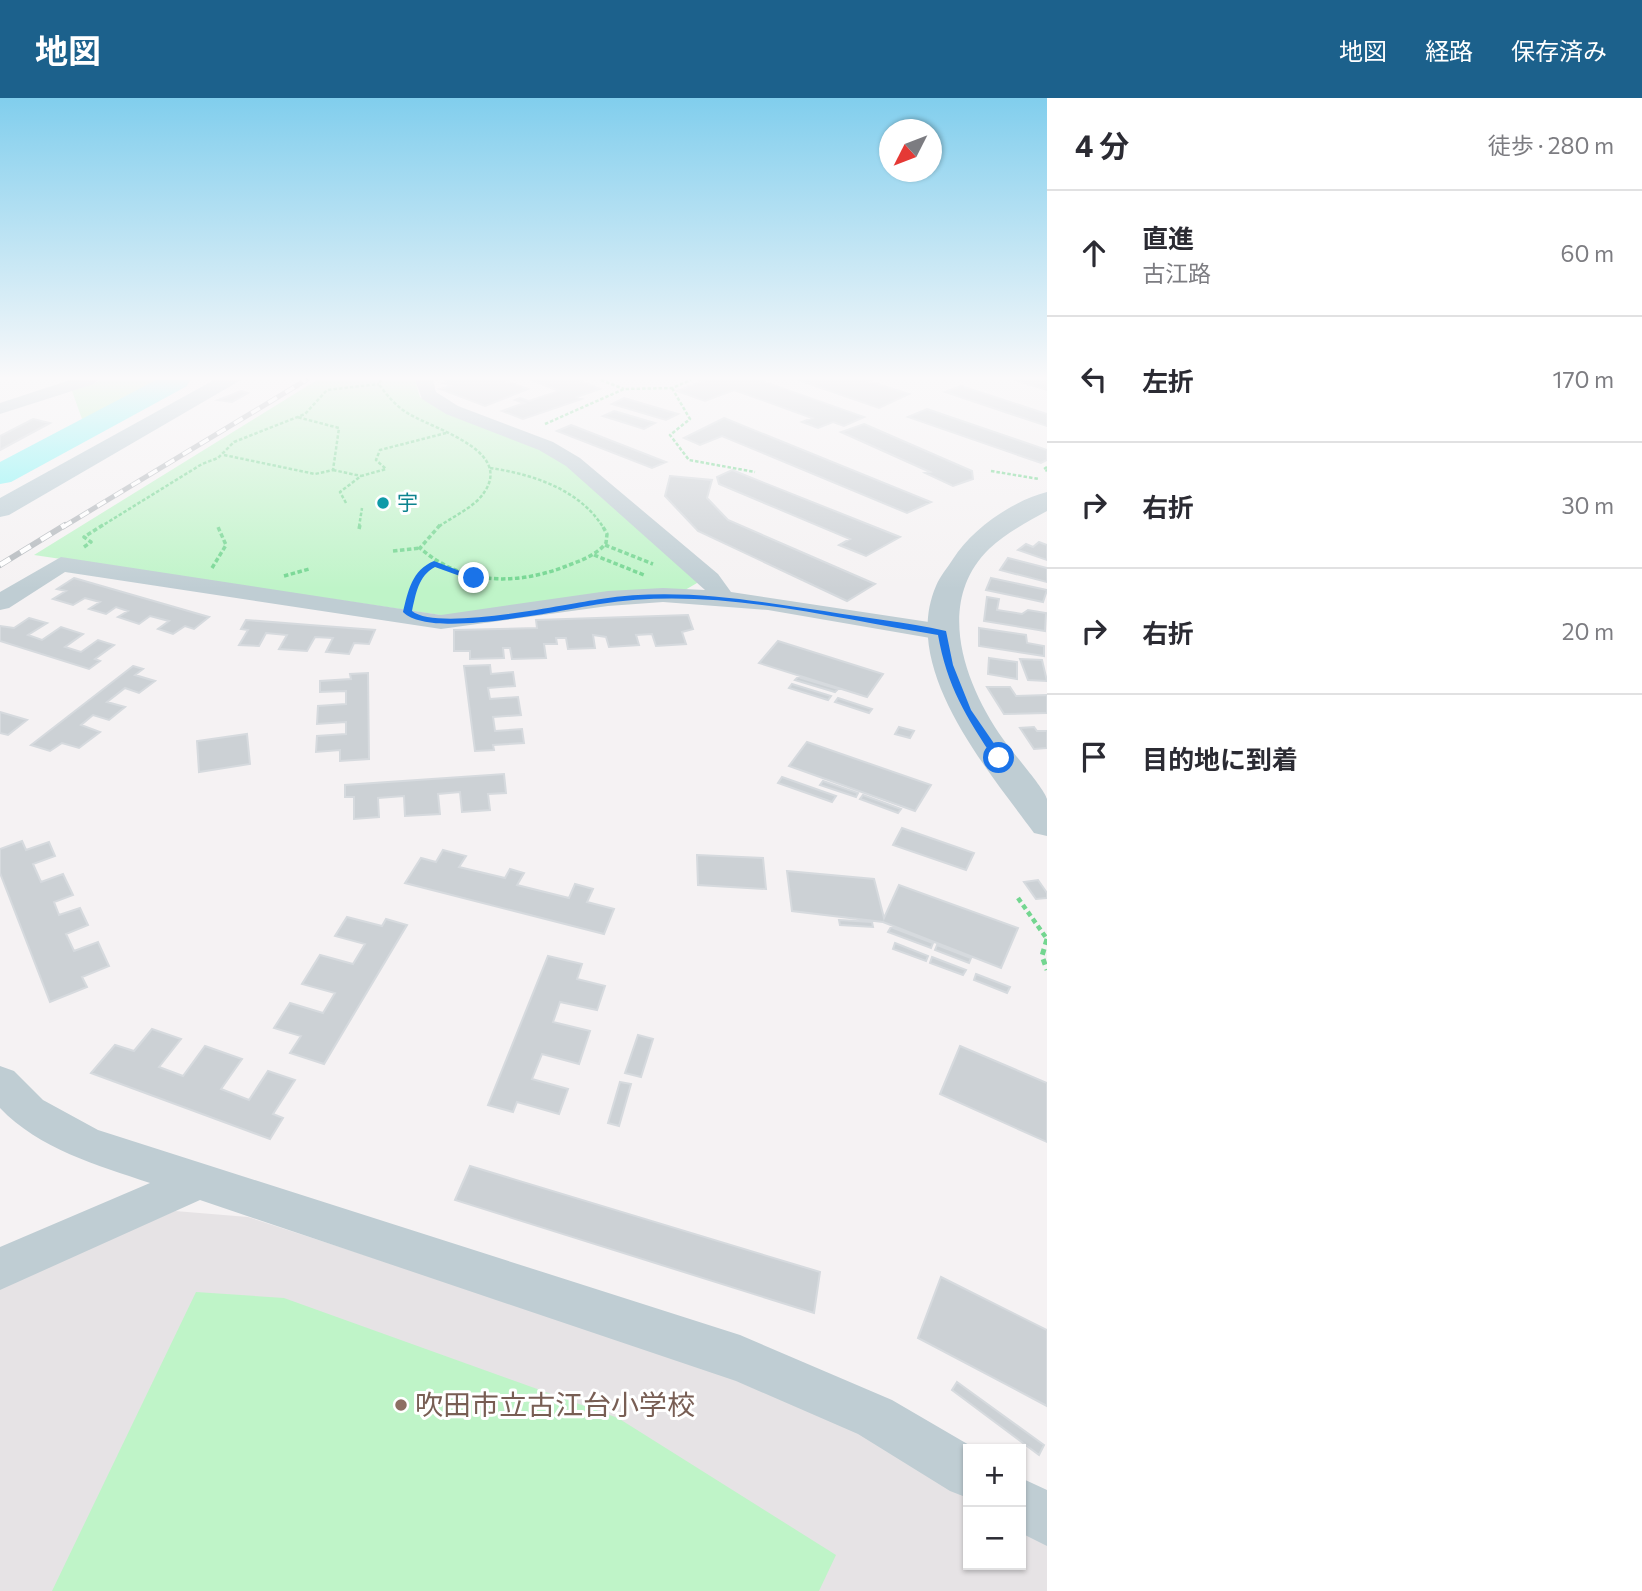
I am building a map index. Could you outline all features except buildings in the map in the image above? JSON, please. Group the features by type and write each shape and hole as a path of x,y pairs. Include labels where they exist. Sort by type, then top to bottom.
{"main road":[{"path":"0,495 82,450"},
{"path":"0,509 106,450"}],"street":[{"path":"552,450 573,462 710,579 723,598"},
{"path":"1047,500 1004,525 973,550 948,590 942,632 948,665 966,710 1047,824"},
{"path":"0,603 61,564 441,622 492,619 648,596 723,598 942,632"},
{"path":"0,1082 29,1112 86,1144 740,1359 874,1417 963,1470"},
{"path":"0,1269 197,1182"},
{"path":"1026,1507 1047,1520"}],"path":[{"path":"61,564 91,542 84,537 227,450"},
{"path":"333,470 336,450"},
{"path":"346,503 340,492 362,476 386,469 376,460 381,450"},
{"path":"681,450 689,460 755,472"},
{"path":"223,454 315,474 333,470 362,476"},
{"path":"393,551 420,548 432,531 467,511 486,490 490,468 534,476 567,493 603,523 608,536 605,545 593,555 558,570 517,579 474,578 434,564 420,548"},
{"path":"991,471 1046,480"},
{"path":"359,529 362,509"},
{"path":"198,585 226,545 218,527"},
{"path":"605,545 656,565"},
{"path":"416,619 407,612 413,587 424,570 434,564"},
{"path":"1018,898 1047,939 1042,956 1047,970"}],"shaded area":[{"name":"吹田市立古江台小学校","path":"175,1211 248,1217 735,1376 870,1435 963,1491 963,1570 1026,1570 1026,1529 1047,1543 1047,1591 0,1591 0,1286"}],"green space":[{"path":"204,450 542,450 566,464 695,572 697,583 685,590 447,616 34,555"},
{"path":"196,1292 284,1298 618,1418 836,1555 819,1591 52,1591"}],"waterway":[{"path":"0,475 47,450"}],"railway":[{"path":"63,527 191,450"},
{"path":"0,565 65,525"}],"place":[{"name":"宇","path":"383,503"},
{"name":"吹田市立古江台小学校","path":"401,1405"}],"route":[{"path":"474,578 450,572 434,564 424,570 413,587 407,612 416,619 441,622 492,619 622,598 661,595 723,598 942,632 948,665 966,710 999,758"}]}
